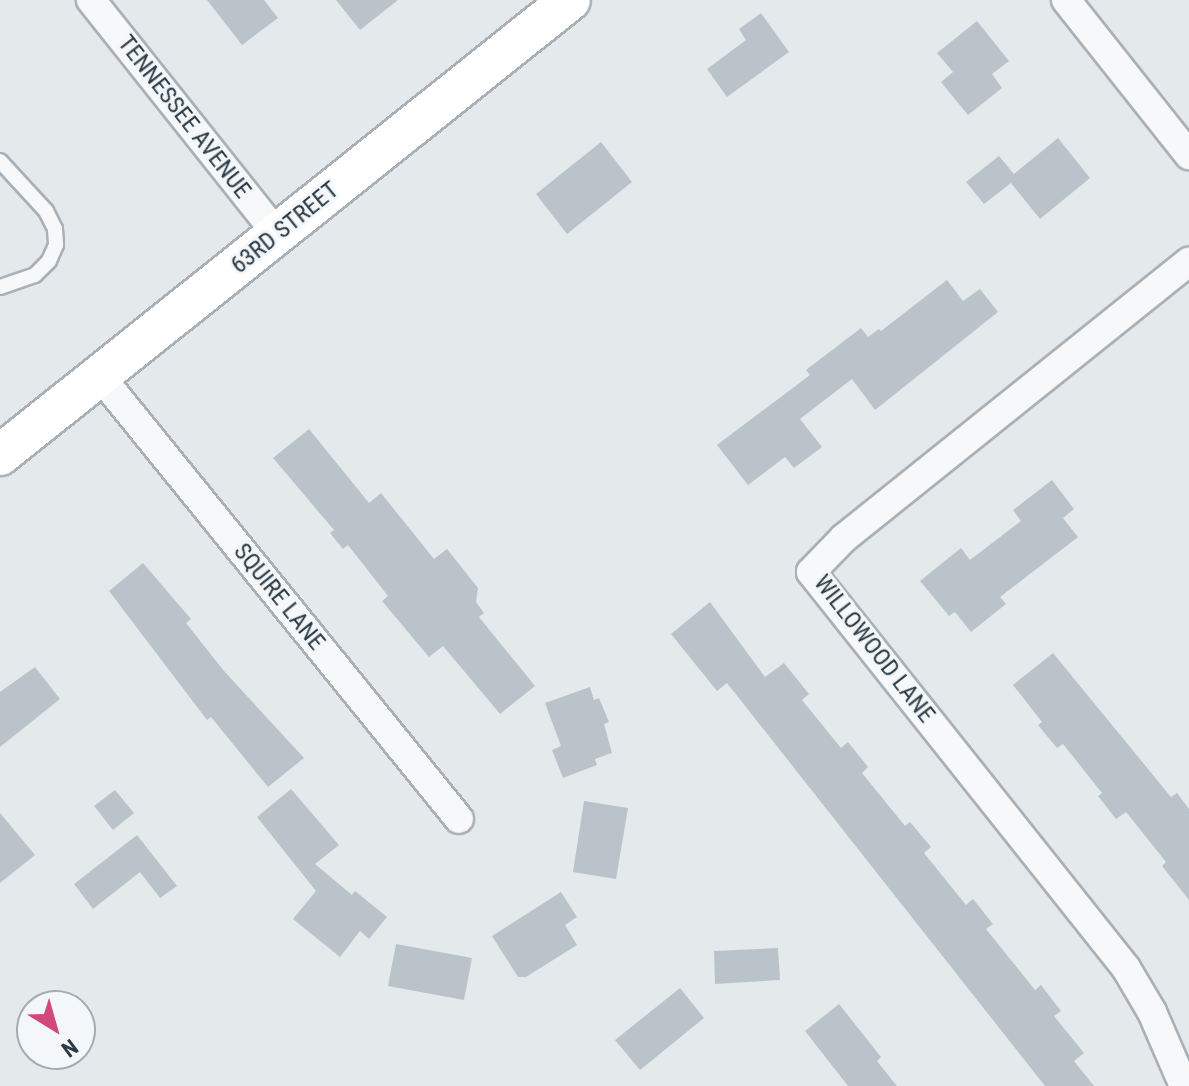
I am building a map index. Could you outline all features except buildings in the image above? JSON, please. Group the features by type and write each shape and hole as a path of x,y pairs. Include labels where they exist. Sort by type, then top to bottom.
{"main road":[{"name":"63RD STREET","path":"0,455 570,0"}],"street":[{"name":"TENNESSEE AVENUE","path":"91,0 277,234"},
{"path":"1066,0 1189,155"},
{"name":"WILLOWOOD LANE","path":"1184,1086 1152,1012 1126,968 811,572 844,538 1189,262"},
{"name":"SQUIRE LANE","path":"100,376 459,819"}],"lane":[{"path":"0,161 46,211 55,229 56,245 49,261 35,275 0,287"}]}
